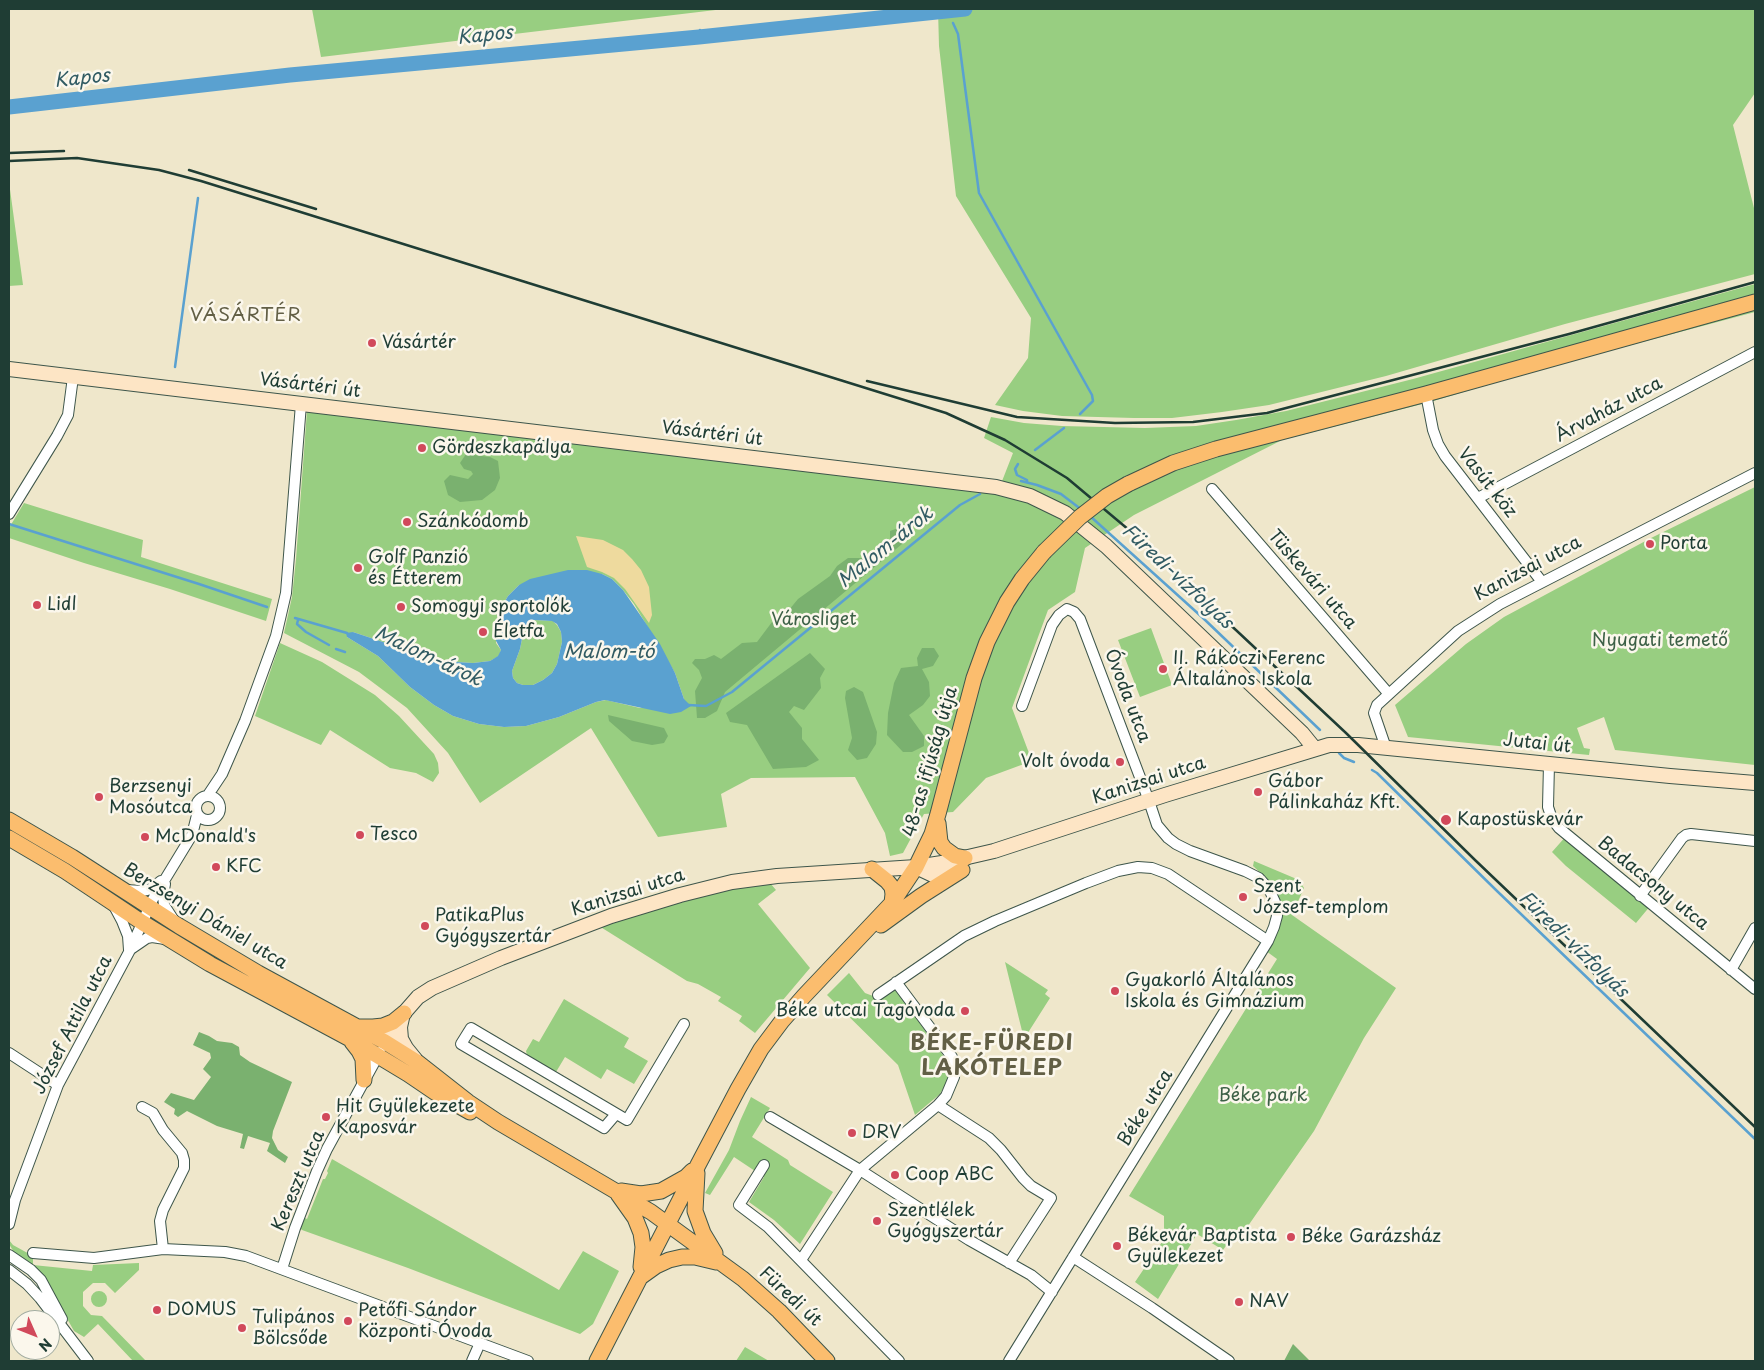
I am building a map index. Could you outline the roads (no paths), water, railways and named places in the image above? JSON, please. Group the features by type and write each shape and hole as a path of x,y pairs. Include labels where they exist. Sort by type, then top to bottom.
{"main road":[{"name":"48-as ifjúság útja","path":"639,1278 761,1049 782,1021 892,903 916,867 932,834 950,774 974,678 987,642 1007,602 1022,579 1044,552 1085,512 1128,484 1173,463 1216,449 1426,394 1755,302"},
{"path":"844,954 964,864 940,842 938,814"},
{"name":"Berzsenyi Dániel utca","path":"9,820 58,848 150,908 258,972 354,1033 378,1055"},
{"name":"Berzsenyi Dániel utca","path":"9,838 66,871 171,941 257,990 354,1033 386,1042"},
{"path":"872,869 887,881 892,888 892,903"},
{"path":"364,1080 363,1059 354,1033 393,1022 404,1013"},
{"path":"386,1042 417,1062 468,1102 498,1122 616,1190 724,1264"},
{"path":"378,1055 463,1109 498,1122"},
{"path":"616,1190 641,1194 661,1191 686,1177 698,1165"},
{"path":"698,1165 695,1211 703,1233 724,1264"},
{"path":"597,1361 639,1278 644,1248 642,1233 616,1190"},
{"path":"639,1278 656,1266 682,1257 724,1264"},
{"name":"Füredi út","path":"724,1264 779,1310 827,1361"}],"street":[{"name":"Árvaház utca","path":"1478,498 1755,352"},
{"name":"Vásártéri út","path":"9,369 996,487 1030,496 1065,513 1106,546 1268,699 1315,748"},
{"path":"9,514 68,415 74,377"},
{"name":"Vasút köz","path":"1426,394 1438,444 1445,456 1542,582"},
{"path":"212,796 245,721 276,636 286,593 301,404"},
{"name":"Kanizsai utca","path":"1386,748 1374,714 1377,705 1458,631 1478,617 1542,582 1755,473"},
{"name":"Tüskevári utca","path":"1212,489 1388,693"},
{"name":"Óvoda utca","path":"1022,706 1052,625 1059,615 1067,609 1074,612 1080,619 1149,800"},
{"name":"Jutai út","path":"1315,748 1341,744 1670,776 1755,782"},
{"name":"Kanizsai utca","path":"386,1042 404,1013 418,997 432,988 501,958 611,916 732,882 778,876 916,867 935,876 945,876 964,864 994,851 1315,748"},
{"name":"Badacsony utca","path":"1549,764 1548,807 1552,819 1559,828 1755,989"},
{"path":"212,796 220,804 219,814 213,819 201,817 195,808 196,802 200,798 212,796"},
{"name":"Béke utca","path":"1009,1361 1268,941 1277,916 1275,902 1269,889 1259,878 1246,871 1190,851 1168,838 1157,825 1149,800"},
{"name":"József Attila utca","path":"9,1212 58,1085 129,952 153,899 201,817"},
{"path":"1640,896 1686,835 1755,841"},
{"path":"878,995 964,936 1086,883 1138,866 1152,868 1168,874 1268,941"},
{"path":"120,889 142,891 151,888 166,878"},
{"path":"166,878 163,896 164,905 179,926"},
{"path":"112,902 128,936 129,952"},
{"path":"1731,970 1755,928"},
{"path":"129,952 147,938 152,937 171,941"},
{"path":"801,1260 860,1170 938,1105 946,1096 954,1077 955,1067 952,1057 896,982"},
{"path":"404,1013 400,1027 401,1039 417,1062"},
{"path":"616,1114 604,1128 461,1044 471,1028 628,1120 684,1024"},
{"name":"Kereszt utca","path":"282,1269 295,1228 317,1171 386,1042"},
{"path":"9,1053 58,1085"},
{"path":"506,1071 516,1054"},
{"path":"938,1105 988,1138 1002,1150 1031,1186 1050,1198 1010,1263"},
{"path":"142,1107 153,1113 163,1130 182,1153 184,1160 184,1168 161,1216 162,1249"},
{"path":"770,1117 860,1170 969,1240 1031,1275 1052,1292"},
{"path":"764,1165 739,1205 768,1227 899,1361"},
{"name":"József Attila utca","path":"9,1224 15,1200"},
{"path":"33,1253 94,1258 162,1249 225,1252 246,1256 528,1361"},
{"path":"9,1255 31,1270 41,1280 72,1340"},
{"path":"1073,1257 1229,1361"},
{"path":"9,1270 27,1284 40,1298 88,1361"},
{"path":"472,1361 480,1343"}],"water":[{"name":"Malom-tó","path":"568,570 587,570 612,579 623,590 660,644 675,673 684,699 691,706 681,712 670,714 605,700 559,717 526,726 504,727 479,724 453,716 434,705 410,687 378,656 347,637 346,633 353,632 440,661 473,663 490,661 498,656 501,650 494,637 494,629 501,608 508,596 519,585 530,579","holes":["534,620 552,621 557,624 561,632 562,642 557,664 552,673 533,685 517,683 513,678 512,671 520,649 524,629 528,623"]}],"waterway":[{"name":"Kapos","path":"9,107 290,75 699,37 965,9"},
{"name":"Kapos","path":"948,10 949,15"},
{"path":"953,23 958,34 979,193 1092,395 1093,401 1080,414"},
{"name":"Kapos","path":"699,37 700,30"},
{"path":"175,367 198,198"},
{"path":"1035,450 1064,428"},
{"path":"1018,464 1015,469 1017,475 1027,480 1027,482"},
{"name":"Füredi-vízfolyás","path":"1021,481 1061,494 1082,510"},
{"name":"Malom-árok","path":"688,705 706,706 732,692 960,505 980,494"},
{"name":"Füredi-vízfolyás","path":"1090,516 1203,618 1320,730"},
{"name":"Malom-árok","path":"9,524 267,607"},
{"name":"Malom-árok","path":"295,618 347,633"},
{"path":"298,620 297,624 306,632 329,645"},
{"path":"336,649 345,652"},
{"name":"Füredi-vízfolyás","path":"1339,753 1344,758 1354,762"},
{"name":"Füredi-vízfolyás","path":"1372,770 1755,1139"}],"railway":[{"path":"9,153 64,151"},
{"path":"9,161 77,158 159,170 201,181 946,413 1005,440 1067,478 1129,530 1346,733 1475,860 1755,1127"},
{"path":"189,170 316,209"},
{"path":"867,381 1017,417 1115,423 1193,422 1267,413 1569,334 1755,282"}],"place":[{"name":"Vásártér","path":"372,343"},
{"name":"Gördeszkapálya","path":"422,448"},
{"name":"Szánkódomb","path":"407,522"},
{"name":"Porta","path":"1650,544"},
{"name":"Golf Panzió és Étterem","path":"358,568"},
{"name":"Lidl","path":"37,605"},
{"name":"Somogyi sportolók","path":"401,607"},
{"name":"Életfa","path":"483,632"},
{"name":"II. Rákóczi Ferenc Általános Iskola","path":"1163,669"},
{"name":"Volt óvoda","path":"1120,762"},
{"name":"Gábor Pálinkaház Kft.","path":"1258,792"},
{"name":"Berzsenyi Mosóutca","path":"99,797"},
{"name":"Kapostüskevár","path":"1446,820"},
{"name":"Tesco","path":"360,835"},
{"name":"McDonald's","path":"145,837"},
{"name":"KFC","path":"216,867"},
{"name":"Szent József-templom","path":"1243,897"},
{"name":"PatikaPlus Gyógyszertár","path":"425,926"},
{"name":"Gyakorló Általános Iskola és Gimnázium","path":"1115,991"},
{"name":"Béke utcai Tagóvoda","path":"965,1011"},
{"name":"Hit Gyülekezete Kaposvár","path":"326,1117"},
{"name":"DRV","path":"852,1133"},
{"name":"Coop ABC","path":"895,1175"},
{"name":"Szentlélek Gyógyszertár","path":"877,1221"},
{"name":"Béke Garázsház","path":"1291,1237"},
{"name":"Békevár Baptista Gyülekezet","path":"1117,1246"},
{"name":"NAV","path":"1239,1302"},
{"name":"DOMUS","path":"157,1310"},
{"name":"Petőfi Sándor Központi Óvoda","path":"348,1321"},
{"name":"Tulipános Bölcsőde","path":"242,1328"}],"district":[{"name":"VÁSÁRTÉR","path":"246,316"},
{"name":"BÉKE-FÜREDI LAKÓTELEP","path":"992,1056"}],"park label":[{"name":"Városliget","path":"814,620"},
{"name":"Nyugati temető","path":"1660,641"},
{"name":"Béke park","path":"1263,1096"}]}
